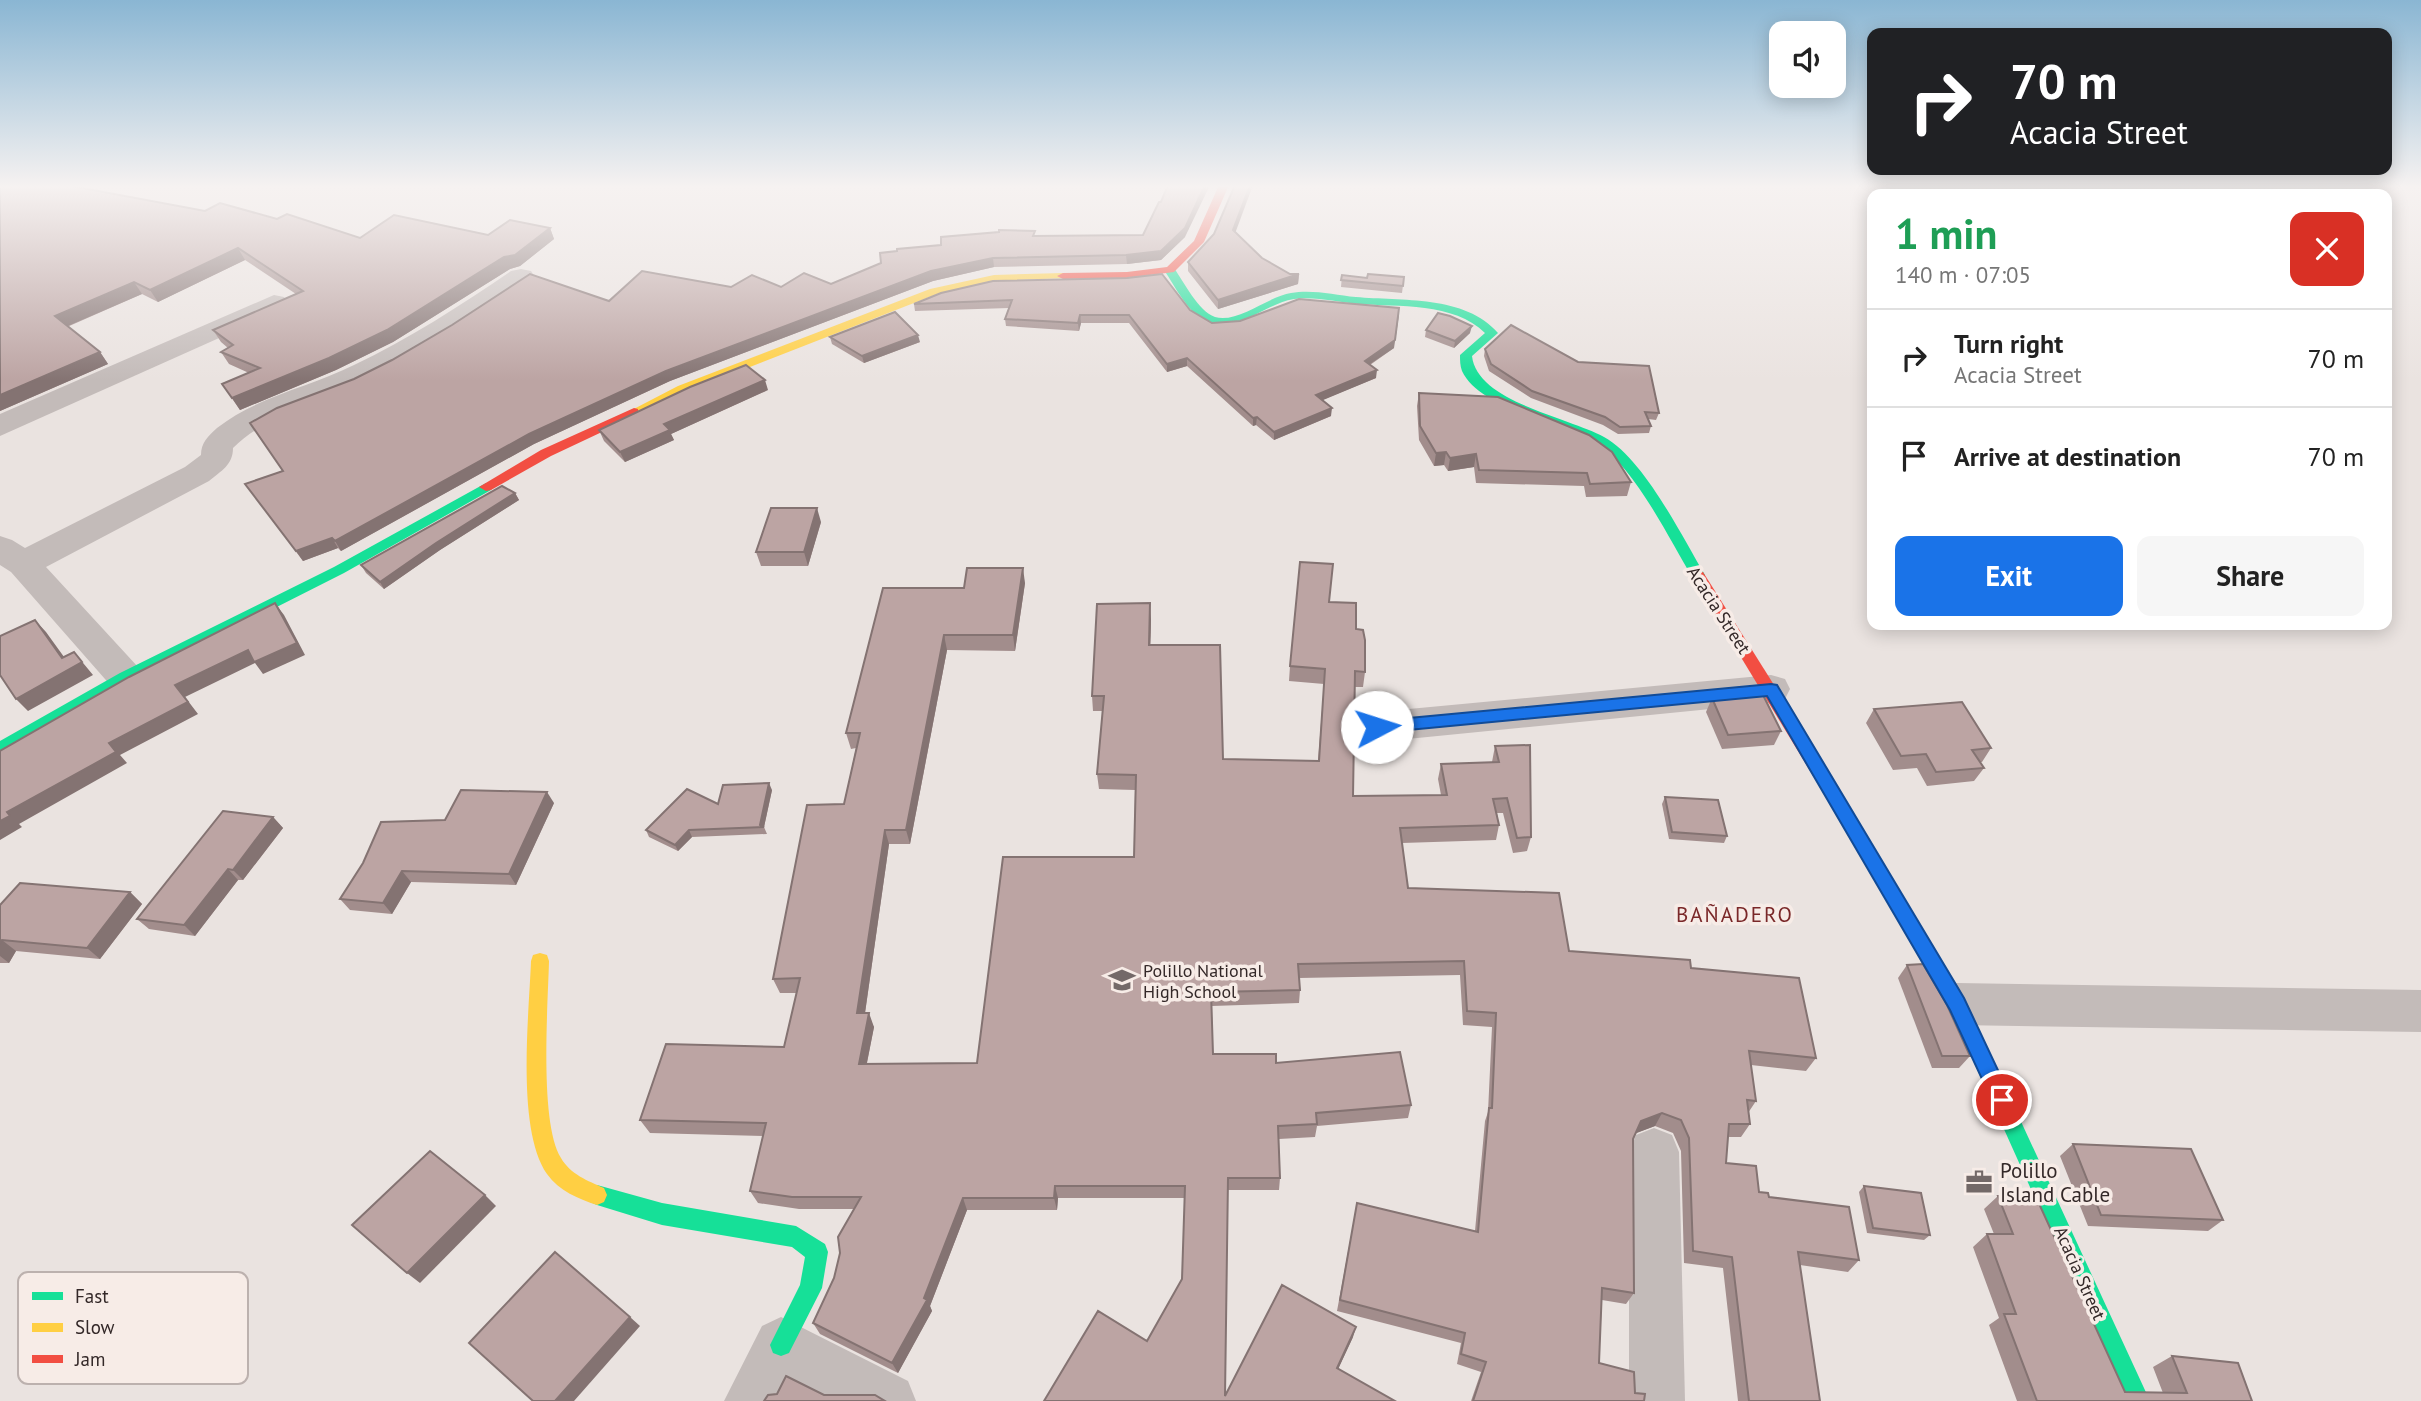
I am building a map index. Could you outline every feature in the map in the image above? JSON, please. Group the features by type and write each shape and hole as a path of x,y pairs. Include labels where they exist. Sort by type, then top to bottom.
{"street":[{"path":"0,749 125,677 339,570 546,453 682,389 934,291 994,278 1127,275 1170,270 1190,250"},
{"name":"Acacia Street","path":"1170,270 1207,318 1216,321 1237,317 1296,295 1432,309 1485,325 1492,333 1468,351 1464,360 1465,370 1474,380 1499,396 1589,434 1622,456 1771,690 1957,1004 2138,1401"},
{"path":"125,677 11,556 197,474 217,458 217,446 234,428 362,373 397,355 454,323 521,277"},
{"path":"0,426 274,303"},
{"path":"1377,727 1771,690"},
{"path":"540,961 539,1085 545,1139 552,1166 576,1188 630,1208 796,1237 817,1252 819,1264 814,1281 752,1401"},
{"path":"1957,1004 2421,1011"},
{"path":"1654,1152 1657,1401"},
{"path":"781,1345 888,1401"}],"building":[{"path":"0,250 233,250 150,290 134,282 55,316 100,352 0,395"},
{"path":"242,250 521,250 515,255 504,257 387,330 329,358 232,398 222,384 260,368 221,352 233,345 213,330 303,291"},
{"path":"1162,250 1126,255 993,258 931,271 666,371 529,434 335,541 332,538 296,551 245,484 283,471 250,423 277,408 354,379 392,360 530,274 609,301 642,271 731,287 752,275 781,287 804,273 831,284 881,263 880,253"},
{"path":"1199,250 1254,250 1290,274 1299,274 1218,300 1188,262"},
{"path":"1162,274 1190,310 1212,323 1240,321 1299,299 1399,308 1395,340 1365,361 1377,370 1316,395 1332,408 1274,432 1257,417 1253,418 1187,358 1167,364 1129,315 1080,315 1078,323 1005,319 1012,300 914,304 941,293 993,281 1127,278"},
{"path":"1368,274 1404,277 1403,286 1341,280 1342,275 1367,278"},
{"path":"895,312 918,335 862,356 830,337"},
{"path":"1438,313 1472,326 1455,341 1426,330"},
{"path":"1511,325 1578,362 1649,366 1659,413 1645,412 1651,426 1620,427 1605,417 1532,391 1491,364 1485,349"},
{"path":"746,365 765,380 664,424 670,430 620,452 599,430 690,387"},
{"path":"1419,393 1498,397 1589,435 1612,452 1631,482 1590,484 1587,473 1479,470 1476,454 1450,458 1446,452 1436,453 1420,426"},
{"path":"502,486 515,493 380,582 361,565"},
{"path":"771,508 817,508 804,552 756,552"},
{"path":"1300,562 1333,564 1329,602 1356,603 1356,629 1363,630 1365,672 1355,671 1353,796 1447,795 1441,764 1499,762 1495,746 1530,745 1531,837 1517,838 1507,798 1493,799 1499,825 1400,828 1408,888 1559,893 1569,951 1690,960 1691,968 1799,978 1816,1058 1749,1051 1756,1101 1747,1100 1750,1124 1729,1124 1726,1163 1756,1166 1759,1192 1768,1193 1769,1197 1849,1207 1859,1260 1798,1252 1820,1401 1749,1401 1732,1257 1693,1251 1689,1138 1681,1120 1662,1113 1641,1121 1633,1139 1634,1293 1602,1288 1599,1363 1634,1372 1635,1393 1645,1394 1644,1401 1473,1401 1486,1362 1461,1354 1465,1333 1340,1300 1357,1203 1478,1232 1489,1108 1492,1108 1496,1013 1467,1011 1464,961 1298,964 1300,990 1211,992 1213,1054 1276,1054 1276,1063 1400,1052 1411,1105 1316,1113 1317,1124 1278,1126 1280,1178 1228,1178 1225,1396 1282,1285 1356,1327 1337,1368 1395,1401 1044,1401 1098,1311 1147,1341 1182,1279 1185,1186 1055,1186 1054,1198 963,1198 924,1298 927,1300 892,1363 813,1323 834,1278 840,1253 838,1237 861,1197 792,1197 750,1191 766,1123 640,1120 666,1044 784,1047 800,978 773,979 807,805 844,804 860,733 846,733 883,588 964,588 967,568 1023,568 1013,635 944,635 906,830 885,830 857,1013 869,1013 859,1064 977,1063 1003,857 1134,857 1136,775 1097,774 1104,696 1092,696 1097,604 1150,603 1149,645 1220,645 1223,759 1319,761 1325,669 1290,666"},
{"path":"275,603 297,643 254,662 248,650 175,685 188,702 109,743 116,752 7,812 10,816 0,821 0,751 129,677"},
{"path":"35,620 62,658 74,652 82,662 16,699 0,675 0,636"},
{"path":"1762,693 1781,731 1728,735 1712,698"},
{"path":"1962,702 1991,748 1972,750 1984,768 1936,772 1926,754 1901,756 1874,709"},
{"path":"769,783 760,825 764,827 689,830 675,845 646,830 687,789 718,804 723,785"},
{"path":"461,790 547,792 509,874 402,871 383,903 340,899 363,863 381,822 445,820"},
{"path":"1665,797 1718,800 1727,836 1672,832"},
{"path":"223,811 273,817 233,870 228,869 184,925 137,919"},
{"path":"20,883 130,892 87,948 2,940 0,943 0,905"},
{"path":"1923,964 1947,1005 1970,1056 1942,1056 1907,965"},
{"path":"2073,1144 2191,1149 2223,1220 2101,1215"},
{"path":"430,1151 485,1195 407,1273 352,1225"},
{"path":"1864,1186 1921,1193 1930,1235 1873,1228"},
{"path":"1998,1196 2036,1197 2125,1392 2187,1393 2172,1356 2238,1363 2252,1401 2037,1401 2004,1314 2016,1314 1987,1234 2013,1234"},
{"path":"555,1252 630,1317 555,1401 533,1401 469,1343"},
{"path":"786,1376 824,1395 875,1395 885,1401 764,1401 768,1395 777,1394"}],"traffic: fast":[{"path":"1170,270 1200,311 1210,319 1220,321 1241,317 1291,296 1307,295 1428,306 1467,315 1481,323 1492,333 1466,355 1467,370 1478,383 1495,395 1593,436 1617,451 1643,486 1698,575"},
{"path":"0,749 125,677 339,570 486,487"},
{"path":"1824,779 1957,1004 2138,1401"},
{"path":"597,1195 662,1214 796,1237 817,1252 811,1288 781,1345"}],"traffic: slow":[{"path":"634,412 682,389 934,291 994,278 1063,276"},
{"path":"540,961 538,1067 541,1126 546,1149 553,1165 567,1180 597,1195"}],"traffic: jam":[{"path":"1063,276 1127,275 1170,270 1190,250"},
{"path":"486,487 546,453 634,412"},
{"path":"1698,575 1824,779"}],"place":[{"name":"Polillo National High School","path":"1122,980"},
{"name":"Polillo Island Cable","path":"1979,1182"}],"district":[{"name":"BAÑADERO","path":"1735,914"}],"route":[{"path":"1377,727 1771,690 1957,1004 2002,1100"}]}
